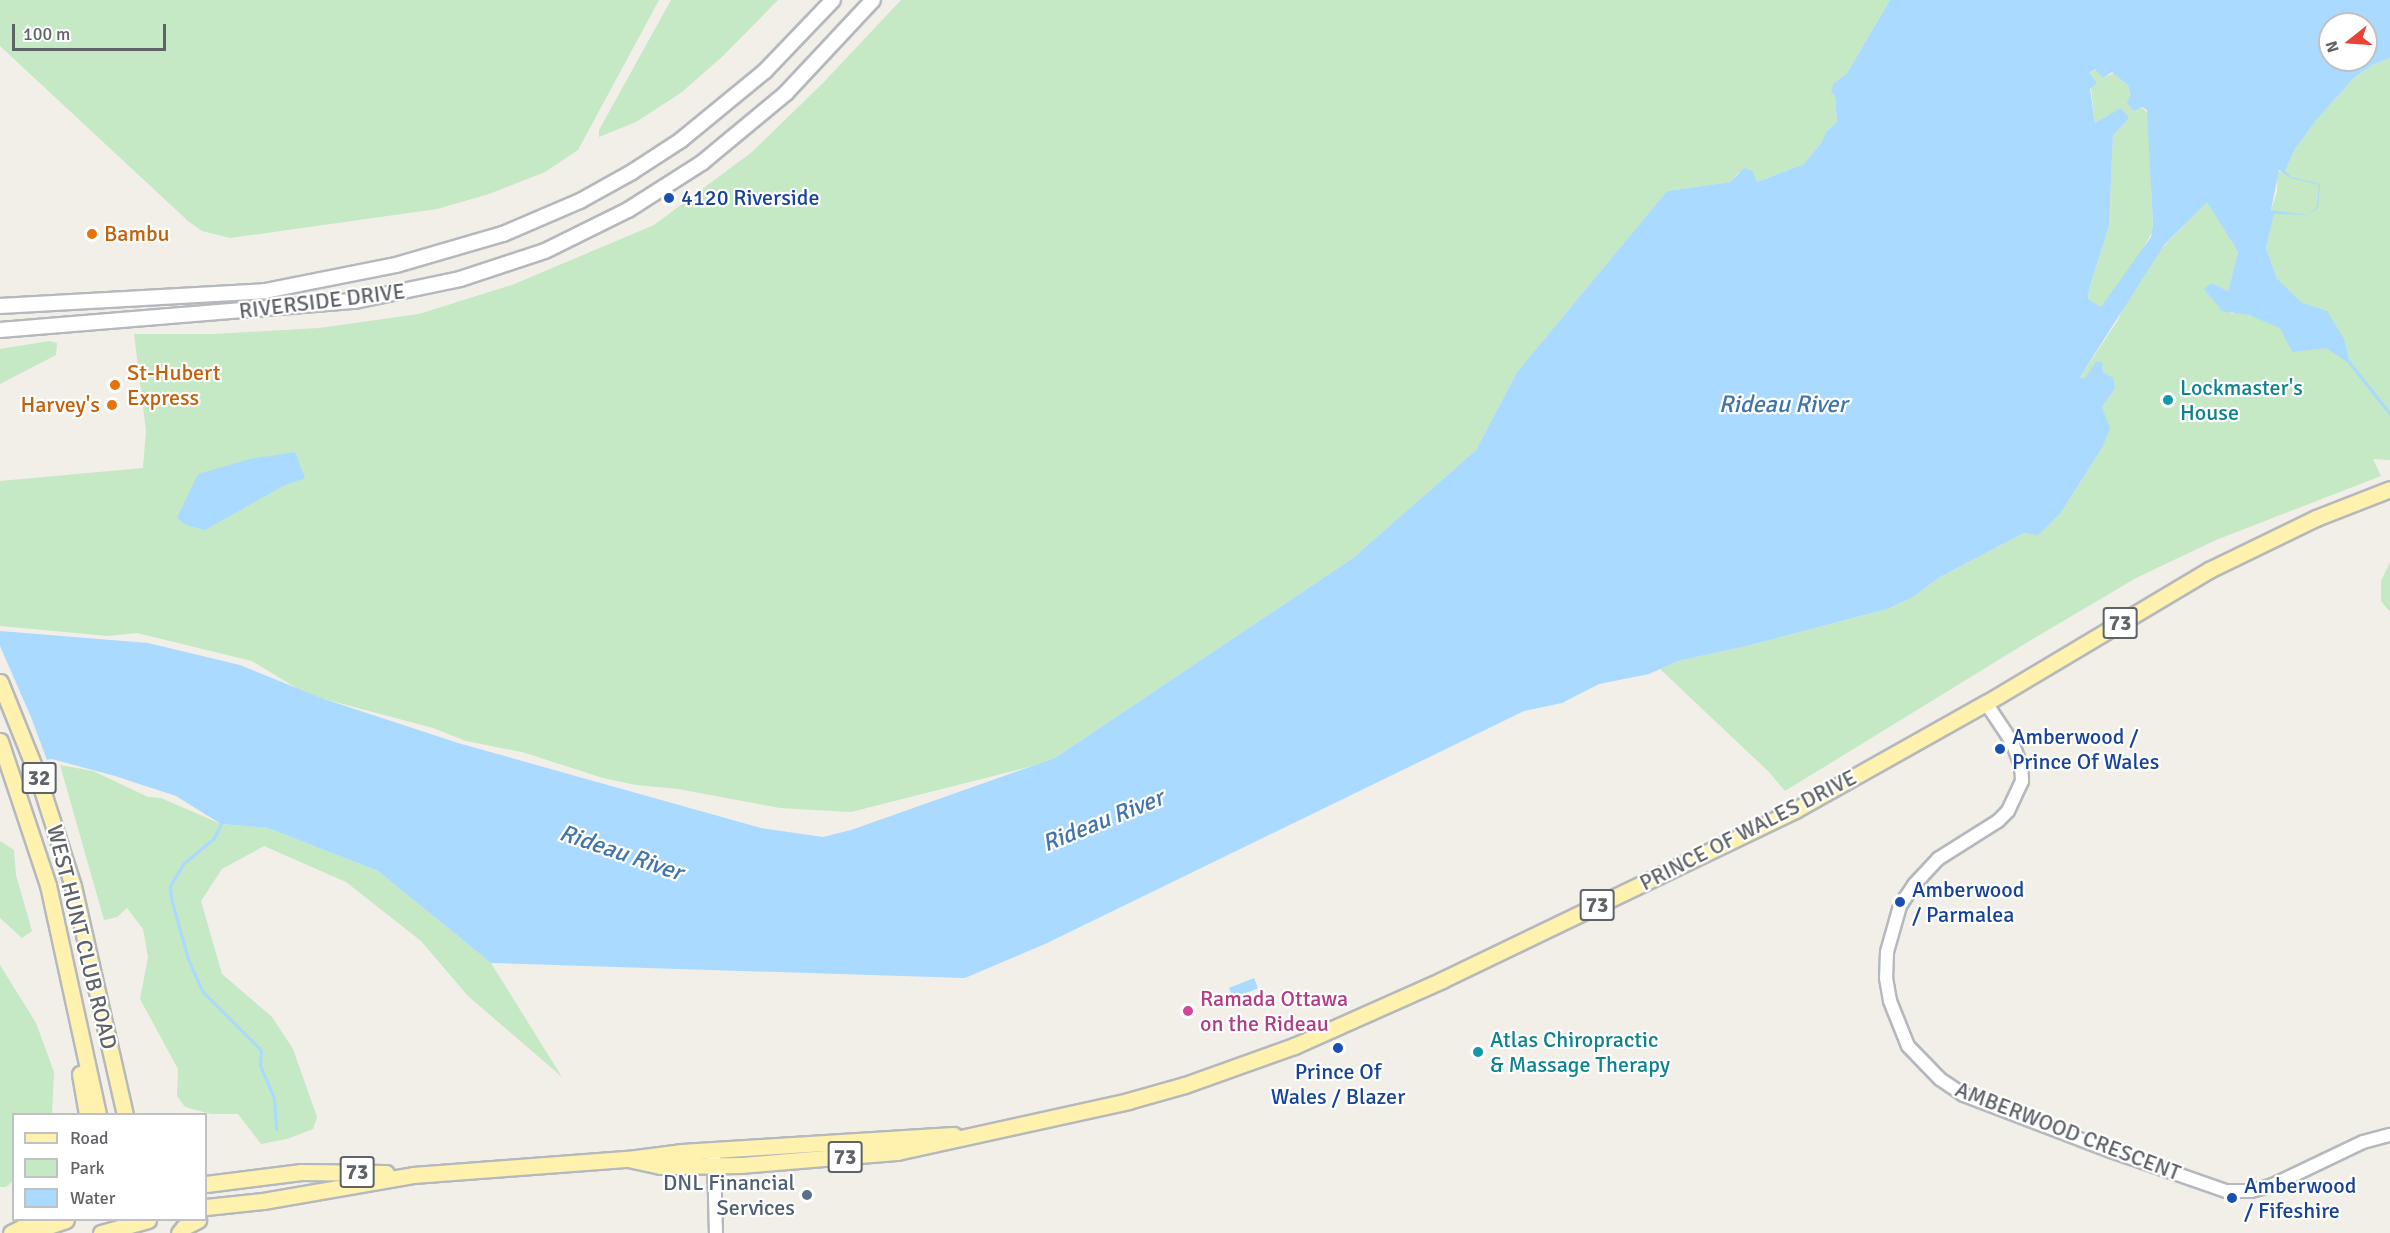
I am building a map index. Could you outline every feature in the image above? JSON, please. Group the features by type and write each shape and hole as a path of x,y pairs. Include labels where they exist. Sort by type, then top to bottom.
{"main road":[{"name":"RIVERSIDE DRIVE","path":"0,306 251,292 314,283 425,258 531,223 612,184 681,140 765,71 832,0"},
{"name":"RIVERSIDE DRIVE","path":"0,330 305,307 366,300 460,279 545,251 628,210 710,156 786,93 873,0"},
{"path":"67,301 69,324"},
{"name":"PRINCE OF WALES DRIVE","path":"207,1208 263,1201 413,1175 628,1159 659,1153 714,1158 895,1137 974,1135 1059,1118 1170,1089 1294,1046 1442,981 1795,810 1986,703 2228,560 2316,518 2390,489"},
{"name":"WEST HUNT CLUB ROAD","path":"3,688 37,774 67,864 125,1113"},
{"name":"WEST HUNT CLUB ROAD","path":"0,741 42,867 64,952 98,1113"},
{"path":"64,952 87,1113"},
{"path":"108,1034 135,1113"},
{"path":"207,1173 242,1172 265,1175"},
{"name":"PRINCE OF WALES DRIVE","path":"207,1184 295,1173 358,1172 413,1175"},
{"path":"283,1197 285,1184 295,1173"},
{"path":"207,1217 263,1201"},
{"path":"11,1233 35,1221"},
{"path":"28,1233 63,1221"},
{"path":"101,1233 143,1221"},
{"path":"179,1233 184,1227 196,1221"}],"street":[{"name":"AMBERWOOD CRESCENT","path":"1986,703 2012,742 2021,765 2022,781 2008,811 1998,821 1938,859 1914,885 1900,906 1887,952 1886,978 1890,1001 1908,1046 1940,1079 1964,1095 2111,1151 2226,1191 2251,1191 2273,1185 2363,1142 2390,1135"},
{"path":"714,1158 716,1233"}],"green space":[{"path":"0,0 659,0 578,150 545,172 489,194 437,209 230,238 202,231 188,221 0,46"},
{"path":"671,0 778,0 724,55 682,92 636,122 599,137 599,130"},
{"path":"901,0 1890,0 1847,73 1834,83 1837,122 1826,132 1821,143 1804,164 1757,182 1738,173 1732,182 1667,191 1517,372 1476,450 1353,558 1055,758 1029,767 851,812 780,808 603,778 522,752 466,741 433,728 324,699 298,689 252,661 137,633 108,636 0,626 0,481 143,468 146,431 134,334 213,334 319,328 419,314 512,285 654,225 752,152 823,83"},
{"path":"2390,58 2390,460 2373,459 2381,476 2216,540 2136,578 1785,791 1769,772 1660,669 1678,661 1751,645 1887,609 1913,597 1940,577 2024,533 2038,535 2060,514 2102,448 2106,424 2102,407 2115,389 2103,372 2103,367 2084,380 2080,377 2118,320 2123,308 2099,307 2088,299 2089,289 2109,226 2113,135 2121,109 2095,123 2089,73 2096,69 2103,78 2114,73 2128,85 2130,98 2148,113 2153,231 2144,246 2162,248 2207,201 2238,252 2228,291 2212,283 2208,286 2232,314 2277,279 2266,248 2274,213 2284,214 2271,210 2277,192 2277,172 2285,171 2295,149 2317,119 2354,78 2362,72 2378,72 2378,63"},
{"path":"49,341 57,343 56,355 0,384 0,349"},
{"path":"2390,562 2390,612 2381,601 2381,581"},
{"path":"60,765 93,771 148,797 161,798 221,824 268,828 378,871 491,963 562,1077 468,996 421,941 346,882 264,846 222,869 201,901 222,974 272,1017 293,1049 317,1117 313,1129 287,1139 261,1144 238,1114 211,1114 185,1107 177,1096 178,1069 140,999 148,957 143,929 127,908 117,917 104,920"},
{"path":"0,841 14,850 16,875 32,931 22,938 0,918"},
{"path":"0,965 36,1023 54,1072 52,1113 12,1113 12,1182 6,1187 0,1187"}],"water":[{"name":"Rideau River","path":"1890,0 2390,0 2390,58 2378,63 2378,12 2318,12 2318,72 2362,72 2354,78 2317,119 2295,149 2285,171 2291,177 2320,184 2318,208 2307,215 2274,214 2266,248 2277,279 2302,303 2327,311 2344,339 2350,364 2326,348 2292,352 2280,328 2249,315 2222,311 2204,289 2212,283 2228,291 2238,252 2207,202 2164,245 2080,377 2084,379 2097,361 2102,362 2103,372 2113,378 2115,389 2102,407 2110,428 2102,448 2060,514 2038,535 2024,533 1940,577 1913,597 1887,609 1751,645 1678,661 1649,674 1599,684 1562,703 1524,711 1045,944 965,978 491,963 378,871 268,828 221,824 176,796 115,776 52,759 0,766 0,631 148,643 240,665 324,699 458,743 761,828 823,837 851,830 1055,758 1353,558 1476,450 1517,372 1667,191 1731,182 1744,168 1752,171 1757,182 1804,164 1821,143 1826,132 1837,122 1835,96 1831,91 1834,83 1847,73","holes":["2095,69 2103,78 2112,72 2128,85 2130,95 2127,103 2134,111 2142,107 2147,110 2153,226 2151,237 2101,307 2088,299 2089,289 2109,226 2113,135 2129,118 2121,108 2095,123 2090,89 2097,83 2089,73","2279,170 2291,178 2319,185 2317,207 2307,215 2271,210"]},
{"path":"295,452 305,478 283,486 205,530 186,525 177,518 198,474 250,459"},
{"path":"1254,978 1258,988 1233,998 1229,988"}],"pier":[{"path":"0,646 31,717 48,763 0,769"}],"waterway":[{"path":"2349,362 2390,414"},
{"path":"221,824 214,838 183,864 170,886 171,898 188,959 202,991 261,1050 260,1065 274,1098 276,1129"}],"place":[{"name":"4120 Riverside","path":"669,198"},
{"name":"Bambu","path":"92,234"},
{"name":"St-Hubert Express","path":"115,385"},
{"name":"Lockmaster's House","path":"2168,400"},
{"name":"Harvey's","path":"112,405"},
{"name":"Amberwood / Prince Of Wales","path":"2000,749"},
{"name":"Amberwood / Parmalea","path":"1900,902"},
{"name":"Ramada Ottawa on the Rideau","path":"1188,1011"},
{"name":"Prince Of Wales / Blazer","path":"1338,1048"},
{"name":"Atlas Chiropractic & Massage Therapy","path":"1478,1052"},
{"name":"DNL Financial Services","path":"807,1195"},
{"name":"Amberwood / Fifeshire","path":"2232,1198"}]}
